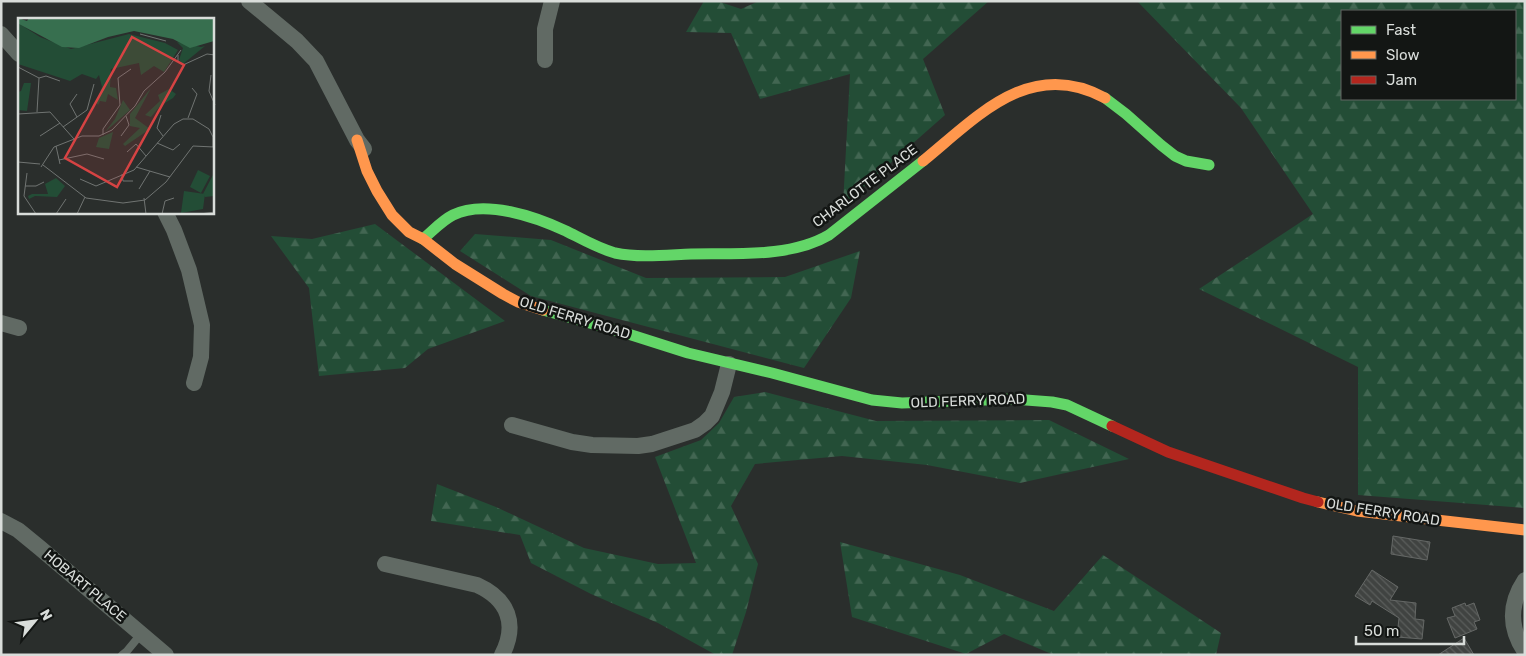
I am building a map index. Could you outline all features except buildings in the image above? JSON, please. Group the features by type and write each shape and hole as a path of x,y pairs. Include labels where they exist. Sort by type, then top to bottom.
{"street":[{"name":"OLD FERRY ROAD","path":"249,1 297,41 316,61 357,140 376,166 400,209 423,239 455,264 518,302 688,353 888,403 1012,398 1067,405 1168,452 1303,498 1387,516 1525,530"},
{"path":"544,60 546,29 552,1"},
{"path":"1,34 18,53"},
{"name":"CHARLOTTE PLACE","path":"423,239 440,224 458,213 468,210 484,210 535,217 596,246 623,254 658,256 767,252 796,248 826,237 877,199 978,115 997,102 1014,93 1053,85 1070,85 1094,92 1120,109 1168,151 1185,160 1209,165"},
{"path":"166,214 189,270 202,325 202,357 194,383"},
{"path":"1,323 19,328"},
{"path":"512,425 572,442 592,445 638,446 652,444 695,430 705,424 712,416 722,392 729,364"},
{"name":"HOBART PLACE","path":"1,521 18,530 166,655"},
{"path":"385,564 485,588 500,601 508,613 509,640 502,655"},
{"path":"1525,580 1514,602 1513,620 1516,636 1525,652"}],"lane":[{"path":"122,655 141,634"}],"green space":[{"path":"704,1 717,1 741,9 759,1 989,1 923,59 945,115 843,205 850,74 760,99 731,33 686,32"},
{"path":"1137,1 1525,1 1525,508 1358,495 1358,367 1199,289 1313,214 1241,108"},
{"path":"375,224 505,321 428,349 405,368 319,376 309,288 271,236 312,239"},
{"path":"475,234 551,240 646,278 785,277 860,251 851,298 804,368 531,296 460,251"},
{"path":"765,392 876,421 1049,420 1129,459 1020,483 927,465 842,456 755,464 731,506 758,564 746,612 732,655 716,655 658,623 591,594 531,563 520,535 431,521 437,484 496,507 584,548 658,564 696,563 655,457 701,440 719,423 734,397"},
{"path":"840,542 960,575 1054,611 1103,555 1221,633 1216,655 1054,655 1004,634 966,654 852,617"}],"traffic: fast":[{"path":"1105,98 1175,156 1186,161 1209,165"},
{"path":"423,239 453,215 466,211 495,209 540,220 602,249 624,255 743,254 780,251 797,248 829,235 923,161"},
{"path":"543,310 688,353 872,400 902,403 1012,399 1052,402 1067,405 1112,426"}],"traffic: slow":[{"path":"923,161 985,111 1006,98 1029,88 1053,84 1078,87 1105,98"},
{"path":"357,140 367,171 377,191 392,215 409,232 423,239 455,264 503,294 518,302 543,310"},
{"path":"1318,502 1357,511 1525,530"}],"traffic: jam":[{"path":"1112,426 1168,452 1318,502"}]}
